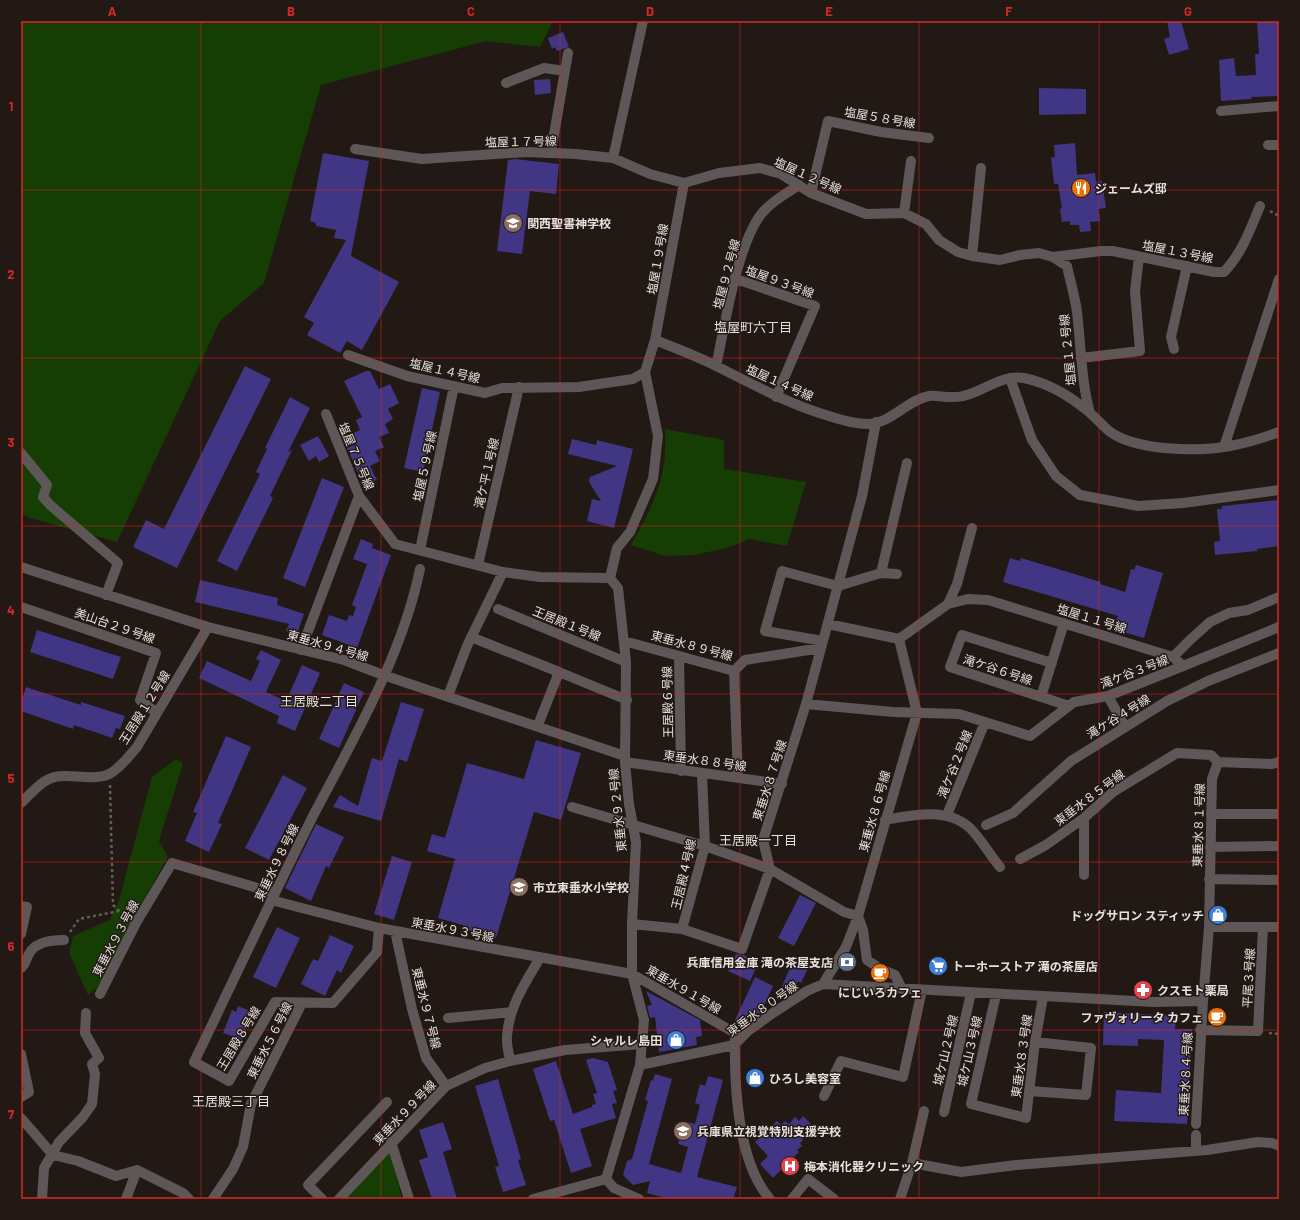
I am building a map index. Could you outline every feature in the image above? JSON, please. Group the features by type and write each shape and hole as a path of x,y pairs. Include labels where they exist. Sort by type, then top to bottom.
{"street":[{"path":"613,158 643,21"},
{"path":"551,152 568,53"},
{"path":"506,83 544,68 565,71"},
{"path":"1221,111 1279,106"},
{"name":"塩屋５８号線","path":"810,193 828,121 881,132 929,138"},
{"path":"1268,146 1279,145"},
{"name":"塩屋１７号線","path":"355,149 422,159 525,152 551,152 613,158 650,174 684,183"},
{"path":"904,213 911,161"},
{"name":"塩屋１２号線","path":"684,183 719,172 760,168 781,174 810,193 866,214 904,213 926,224 939,240 958,252 972,256 1000,260 1039,253 1053,257 1067,266 1076,310 1084,392 1090,413"},
{"path":"972,256 981,168"},
{"name":"塩屋１９号線","path":"655,340 684,183"},
{"name":"塩屋９２号線","path":"716,366 736,279 747,242 759,217 776,200 799,185"},
{"name":"塩屋１３号線","path":"1053,257 1100,251 1113,252 1214,272 1224,272 1236,260 1260,206"},
{"path":"1081,358 1140,351 1135,291 1138,257"},
{"path":"1174,349 1171,337 1187,266"},
{"name":"塩屋９３号線","path":"736,279 815,306 776,397"},
{"path":"1224,447 1279,279"},
{"path":"610,578 617,548 630,532 653,480 658,436 645,372 655,340"},
{"name":"塩屋１４号線","path":"655,340 716,366 776,397 799,407 839,419 870,424 889,418 902,408 930,396 945,398 963,396 1010,378 1022,378 1047,385 1075,401 1109,431 1130,442 1159,448 1224,447 1279,432"},
{"name":"塩屋１４号線","path":"348,355 407,376 484,393 502,388 579,387 633,380 645,372"},
{"path":"1010,378 1032,440 1056,476 1080,495 1138,506 1183,503 1279,490"},
{"name":"塩屋５９号線","path":"420,550 454,386"},
{"name":"滝ケ平１号線","path":"478,565 519,388"},
{"name":"塩屋７５号線","path":"326,414 359,496 395,544 504,572 540,577 610,578"},
{"name":"東垂水８７号線","path":"770,869 763,840 782,784 828,624 862,496 876,422"},
{"path":"21,453 47,485 43,497 50,505 118,563 106,595"},
{"path":"881,573 907,463"},
{"path":"301,650 359,496"},
{"path":"948,604 957,584 972,528"},
{"name":"東垂水９４号線","path":"21,568 208,627 344,660 384,675 538,726 625,759"},
{"name":"東垂水９８号線","path":"194,1062 273,897 354,739 384,675 413,603 420,569"},
{"path":"822,645 765,631 782,571 838,586 881,573 898,574"},
{"path":"448,696 471,637 504,572"},
{"name":"東垂水９２号線","path":"610,578 618,588 626,662 627,700 625,759 632,824 636,842 632,924 632,974 644,1020 640,1064"},
{"path":"1173,657 1190,639 1210,622 1229,613 1248,610 1279,597"},
{"name":"塩屋１１号線","path":"899,639 948,604 968,600 988,600 1173,657 1183,666"},
{"name":"美山台２９号線","path":"21,607 156,653 140,700 157,713"},
{"name":"王居殿１号線","path":"498,609 626,662"},
{"path":"1041,697 1064,623"},
{"path":"828,624 899,639 917,713"},
{"name":"王居殿１２号線","path":"110,774 137,747 208,627"},
{"path":"1183,666 1279,627"},
{"name":"滝ケ谷６号線","path":"1052,663 962,635 950,667 1069,706"},
{"path":"471,637 627,700"},
{"name":"東垂水８９号線","path":"624,641 734,671 744,660 822,645"},
{"name":"滝ケ谷４号線","path":"986,825 1013,813 1071,761 1167,701 1208,682 1279,653"},
{"name":"王居殿６号線","path":"679,656 681,771"},
{"name":"滝ケ谷３号線","path":"806,704 835,708 959,714 1030,736 1074,702 1108,696 1183,666"},
{"path":"734,671 738,778"},
{"path":"538,726 559,672"},
{"path":"1108,696 1125,727"},
{"name":"東垂水８６号線","path":"823,984 846,948 858,916 917,713"},
{"name":"滝ケ谷２号線","path":"947,815 985,722"},
{"name":"東垂水８５号線","path":"1020,859 1046,845 1084,818 1113,792 1177,753 1211,755 1218,762"},
{"name":"東垂水８８号線","path":"625,759 681,771 782,784"},
{"path":"1218,762 1272,764 1279,762"},
{"name":"東垂水８１号線","path":"1209,928 1212,779 1218,762"},
{"path":"21,803 40,784 56,776 81,778 110,774"},
{"name":"王居殿４号線","path":"682,929 705,846 702,774"},
{"path":"572,807 705,846 770,869 844,912 858,916 863,930 867,960 882,970 895,975 902,989"},
{"path":"885,820 926,814 947,815 970,828 1000,867"},
{"path":"1211,814 1279,814"},
{"path":"1084,818 1084,874"},
{"path":"1210,847 1279,846"},
{"name":"東垂水９３号線","path":"100,994 136,923 172,863 273,897 379,928 632,974"},
{"path":"632,924 682,929 742,949 770,869"},
{"path":"1209,879 1279,880"},
{"path":"21,934 24,907"},
{"name":"平尾３号線","path":"1200,1030 1258,1031 1263,927"},
{"path":"1203,1001 1209,928 1279,927"},
{"name":"王居殿８号線","path":"194,1062 229,1081 275,1002 333,1003 377,952 379,928"},
{"name":"東垂水９７号線","path":"395,931 412,1009 426,1058 446,1086"},
{"path":"21,968 24,966 29,952 41,944 54,940 64,940"},
{"path":"510,1061 507,1037 512,1012 518,994 540,958"},
{"name":"東垂水９１号線","path":"632,974 735,1034 734,1046"},
{"name":"東垂水８０号線","path":"640,1064 734,1046 748,1031 773,1013 807,991 823,984 996,995 1153,1002 1203,1001"},
{"path":"824,1096 841,1061 904,1077 922,990"},
{"name":"城ケ山２号線","path":"944,1112 971,993"},
{"name":"城ケ山３号線","path":"996,995 970,1104 1026,1118"},
{"name":"東垂水８３号線","path":"1026,1118 1035,1042 1043,996"},
{"name":"東垂水８４号線","path":"1196,1124 1200,1030 1203,1001"},
{"name":"東垂水５６号線","path":"213,1199 233,1169 243,1147 251,1104 302,1003"},
{"path":"448,1018 512,1012"},
{"path":"42,1199 44,1168 53,1155 59,1142 83,1117 92,1104 95,1074 92,1064 99,1058 85,1033 86,1013"},
{"path":"1029,1091 1086,1095 1091,1048 1035,1042"},
{"name":"東垂水９９号線","path":"339,1199 391,1142 446,1086 486,1068 510,1061 565,1050 642,1044"},
{"path":"734,1046 741,1128 750,1162 765,1193 770,1199"},
{"path":"21,1054 29,1092 21,1097"},
{"path":"606,1179 640,1064"},
{"path":"322,1199 308,1185 387,1102"},
{"path":"900,1199 912,1163 924,1111"},
{"path":"21,1118 53,1155 78,1161 116,1176 138,1170 183,1193 189,1199"},
{"path":"1196,1135 1196,1151"},
{"path":"391,1142 409,1199"},
{"path":"912,1163 961,1172 1016,1165 1196,1151 1258,1142 1272,1143 1279,1146"},
{"path":"126,1199 138,1170"},
{"path":"534,1199 606,1179"},
{"path":"606,1179 614,1188 639,1199"},
{"path":"792,1199 808,1179 834,1199"}],"path":[{"path":"110,774 113,905 136,923"},
{"path":"64,940 79,919 119,911"}],"green space":[{"path":"21,21 553,21 540,47 486,41 321,85 264,283 220,321 117,542 30,518 21,513"},
{"path":"665,429 724,440 724,469 806,482 787,546 749,539 727,548 694,555 665,556 631,545 650,508 661,479 665,459"},
{"path":"176,759 183,764 159,841 168,857 135,915 103,982 88,995 69,953 73,936 110,920 119,900 152,777"},
{"path":"388,1153 391,1154 402,1199 345,1199"}],"building":[{"path":"1167,21 1181,21 1189,49 1169,55 1164,39 1170,37"},
{"path":"1257,21 1279,21 1279,96 1251,97 1252,99 1221,101 1219,60 1234,58 1236,76 1256,75 1255,54 1259,54"},
{"path":"563,32 569,47 557,51 555,47 552,49 548,38"},
{"path":"550,79 551,93 535,95 534,80"},
{"path":"1039,88 1086,89 1086,114 1039,115"},
{"name":"ジェームズ邸","path":"1075,143 1077,175 1095,173 1096,182 1102,181 1106,208 1098,209 1100,221 1090,222 1091,231 1080,232 1079,225 1070,225 1070,221 1062,222 1060,209 1062,208 1058,184 1054,184 1051,158 1055,157 1054,145"},
{"path":"323,153 369,161 351,256 399,282 362,350 347,341 340,353 307,335 314,323 304,317 346,240 334,238 336,230 316,226 316,223 310,221"},
{"name":"関西聖書神学校","path":"515,159 559,164 556,194 530,191 522,254 497,251 508,160"},
{"path":"245,366 271,379 177,568 133,547 146,520 164,529"},
{"path":"366,371 370,371 379,389 390,384 399,403 388,409 393,419 385,424 389,433 379,437 384,447 375,451 380,461 370,466 377,480 363,484 347,448 356,444 352,434 360,430 356,420 362,417 344,381"},
{"path":"422,388 440,392 423,472 404,468"},
{"path":"290,397 310,408 288,452 292,450 270,496 273,498 237,571 217,561 260,474 256,472 267,449 265,448"},
{"path":"318,436 329,456 319,462 316,456 309,461 300,445"},
{"path":"572,439 596,445 597,440 633,449 614,528 587,521 592,499 601,501 589,482 590,477 617,466 568,454"},
{"path":"322,478 344,487 305,587 283,578"},
{"path":"1279,500 1279,546 1257,549 1257,551 1215,555 1214,542 1220,541 1217,509 1222,509 1222,506"},
{"path":"361,539 373,544 372,548 391,555 357,648 322,635 329,615 347,621 349,615 353,616 356,607 352,605 367,564 353,559"},
{"path":"1010,558 1020,561 1021,558 1101,582 1100,584 1125,592 1131,569 1134,570 1136,565 1163,573 1144,638 1117,630 1118,624 1115,623 1118,616 1003,582"},
{"path":"200,580 278,598 277,605 304,614 297,634 286,631 289,624 195,602"},
{"path":"37,630 121,657 113,679 30,652"},
{"path":"261,650 281,660 266,692 286,701 302,665 320,673 295,731 277,723 279,716 199,678 207,661 251,681 260,661 256,659"},
{"path":"344,683 364,692 339,748 319,739"},
{"path":"26,687 81,705 81,702 125,716 120,729 116,728 112,738 74,725 73,729 21,711 21,703"},
{"path":"401,702 424,709 407,762 399,759 381,821 333,807 340,795 358,806 372,758 382,761"},
{"path":"226,736 251,747 218,823 222,824 209,852 185,841 197,813 193,812"},
{"path":"536,740 581,753 561,820 534,812 496,938 468,930 469,927 438,918 455,859 427,851 432,834 445,838 467,763 524,779"},
{"path":"283,775 307,788 269,860 245,848"},
{"path":"316,824 344,837 329,868 326,866 311,901 285,888"},
{"path":"392,856 412,862 394,920 374,914"},
{"path":"800,895 816,903 794,946 778,938"},
{"path":"277,927 300,938 276,988 253,977"},
{"path":"330,935 354,946 341,973 337,970 325,996 301,984 313,959 318,961"},
{"path":"736,954 744,955 759,962 750,981 728,971"},
{"path":"795,957 810,964 801,983 798,981 793,992 782,986"},
{"path":"755,977 773,986 760,1014 752,1011 745,1025 735,1020"},
{"path":"646,991 700,1020 702,1036 696,1037 697,1045 659,1052 655,1017 650,1018 647,1006 652,1005"},
{"path":"238,1006 253,1012 242,1040 223,1033 232,1010 236,1012"},
{"path":"1104,1012 1176,1016 1175,1029 1192,1029 1187,1124 1114,1121 1116,1090 1161,1093 1164,1040 1138,1039 1138,1046 1103,1045"},
{"path":"593,1058 608,1062 617,1090 613,1091 617,1103 612,1104 616,1118 580,1129 592,1166 571,1173 554,1120 550,1121 533,1069 556,1061 573,1114 596,1104 593,1094 597,1093 586,1060"},
{"path":"655,1074 672,1079 649,1164 681,1173 688,1147 678,1144 684,1121 695,1124 700,1105 695,1103 700,1084 705,1086 708,1076 723,1080 697,1177 737,1187 733,1199 669,1199 647,1193 650,1181 633,1185 623,1175 627,1161 632,1159 648,1101 645,1100 651,1080 653,1081"},
{"path":"498,1079 521,1159 518,1160 526,1185 503,1192 495,1167 499,1166 475,1086"},
{"path":"803,1116 814,1127 802,1138 803,1140 800,1143 802,1146 797,1150 799,1152 773,1178 760,1164 768,1156 755,1142 777,1121 781,1125 785,1121 789,1124 795,1117 799,1121"},
{"path":"443,1122 452,1149 443,1152 457,1199 432,1199 419,1160 428,1157 419,1130"}],"place":[{"name":"ジェームズ邸","path":"1081,188"},
{"name":"関西聖書神学校","path":"513,223"},
{"name":"市立東垂水小学校","path":"519,887"},
{"name":"ドッグサロン スティッチ","path":"1218,915"},
{"name":"兵庫信用金庫 滝の茶屋支店","path":"847,962"},
{"name":"トーホーストア 滝の茶屋店","path":"938,966"},
{"name":"にじいろカフェ","path":"880,973"},
{"name":"クスモト薬局","path":"1143,990"},
{"name":"ファヴォリータ カフェ","path":"1217,1017"},
{"name":"シャルレ島田","path":"676,1040"},
{"name":"ひろし美容室","path":"755,1078"},
{"name":"兵庫県立視覚特別支援学校","path":"683,1131"},
{"name":"梅本消化器クリニック","path":"790,1166"}],"district":[{"name":"塩屋町六丁目","path":"753,327"},
{"name":"王居殿二丁目","path":"319,701"},
{"name":"王居殿一丁目","path":"758,840"},
{"name":"王居殿三丁目","path":"231,1101"}]}
